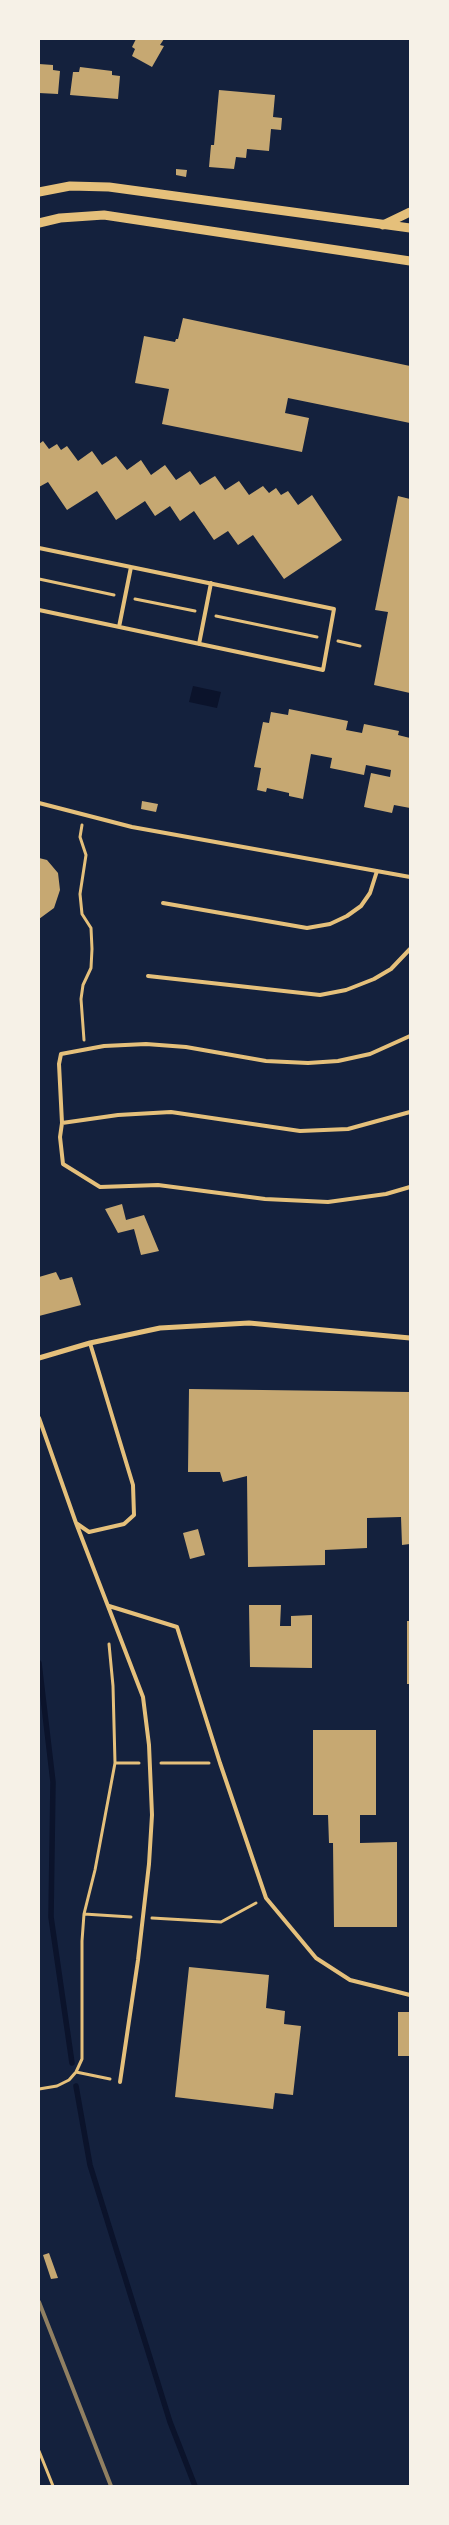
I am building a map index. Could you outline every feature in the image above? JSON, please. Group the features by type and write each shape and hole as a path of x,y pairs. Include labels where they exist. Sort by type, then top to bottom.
{"street":[{"path":"39,192 70,186 109,187 410,228"},
{"path":"383,225 410,212"},
{"path":"39,223 60,218 104,215 410,261"},
{"path":"39,1358 90,1343 160,1328 249,1323 410,1338"}],"lane":[{"path":"39,548 334,609 323,670 39,610"},
{"path":"119,627 131,567"},
{"path":"199,644 212,583"},
{"path":"39,803 132,827 410,877"},
{"path":"162,903 307,928 330,924 347,916 361,906 370,893 378,871"},
{"path":"148,976 320,995 346,990 374,979 392,969 410,949"},
{"path":"410,1036 370,1054 338,1061 308,1063 266,1061 186,1047 146,1044 61,1054 59,1064 62,1123 60,1137 63,1164 100,1188 158,1185 265,1199 328,1202 386,1194 410,1187"},
{"path":"62,1123 118,1115 171,1112 300,1131 348,1129 410,1112"},
{"path":"76,1523 88,1532 124,1524 134,1515 133,1485 90,1343"},
{"path":"39,1418 76,1523 143,1697 150,1763 152,1816 143,1918 120,2082"},
{"path":"109,1606 177,1627 220,1763 266,1898 316,1958 350,1980 410,1996"}],"path":[{"path":"84,814 80,837 86,855 80,894 82,914 91,928 92,949 91,968 83,985 81,999 85,1050"},
{"path":"39,2089 56,2086 76,2072 82,2059 82,1941 84,1914 95,1870 115,1763 113,1686 109,1642"},
{"path":"115,1763 220,1763"},
{"path":"84,1914 221,1922 266,1898"},
{"path":"76,2072 120,2082"},
{"path":"39,2451 53,2486"}],"water":[{"path":"193,686 221,692 217,708 189,702"}],"building":[{"path":"136,39 164,39 160,45 164,46 152,67 132,56 135,49 132,47"},
{"path":"39,64 53,65 53,70 60,71 58,94 39,93"},
{"path":"80,67 112,71 112,75 120,76 118,99 70,95 73,72 79,72"},
{"path":"219,90 275,95 273,117 282,118 281,130 271,129 269,151 247,149 246,158 236,157 234,169 209,167 211,145 214,145"},
{"path":"176,169 187,170 186,177 176,175"},
{"path":"183,318 410,366 410,423 288,398 285,413 309,418 302,452 162,424 169,389 135,383 144,336 175,342 178,339"},
{"path":"43,441 49,449 57,444 61,450 67,446 78,461 92,451 102,465 116,456 127,470 141,460 151,475 165,465 176,480 190,471 200,485 215,476 225,490 239,481 249,495 263,486 269,493 276,488 281,495 288,491 298,505 312,495 342,540 284,579 253,535 238,545 228,531 214,540 194,511 180,521 170,506 155,516 145,501 116,520 97,491 67,510 48,482 39,487 39,444"},
{"path":"398,496 410,499 410,693 374,685 388,612 375,610"},
{"path":"289,709 348,721 346,730 362,733 364,724 399,731 398,735 410,738 410,808 394,805 392,813 364,807 371,773 390,777 391,770 366,765 364,775 330,768 332,758 311,754 303,799 289,796 289,793 267,788 266,792 257,790 261,768 254,767 263,722 269,723 271,712 288,715"},
{"path":"142,801 158,804 156,812 141,809"},
{"path":"39,858 47,860 58,873 60,890 54,908 39,919"},
{"path":"122,1204 126,1220 144,1215 159,1251 141,1255 134,1229 118,1233 105,1209"},
{"path":"56,1272 60,1280 72,1277 81,1305 39,1316 39,1277"},
{"path":"189,1389 410,1392 410,1544 402,1545 401,1517 367,1518 367,1548 325,1550 325,1565 248,1567 247,1476 223,1482 220,1472 188,1472"},
{"path":"198,1529 205,1555 190,1559 183,1533"},
{"path":"249,1605 281,1605 280,1626 291,1626 291,1616 312,1615 312,1668 250,1667"},
{"path":"407,1621 410,1621 410,1684 407,1684"},
{"path":"313,1730 376,1730 376,1815 360,1815 360,1843 397,1842 397,1927 334,1927 333,1843 329,1843 328,1815 313,1815"},
{"path":"189,1967 269,1975 266,2008 285,2011 284,2024 301,2026 293,2095 275,2093 273,2109 175,2097"},
{"path":"398,2012 410,2012 410,2056 398,2056"},
{"path":"49,2253 58,2278 51,2279 43,2255"}],"waterway":[{"path":"39,1663 53,1782 51,1917 72,2063"},
{"path":"76,2086 90,2165 170,2422 195,2486"}],"railway":[{"path":"39,2302 111,2486"}]}
